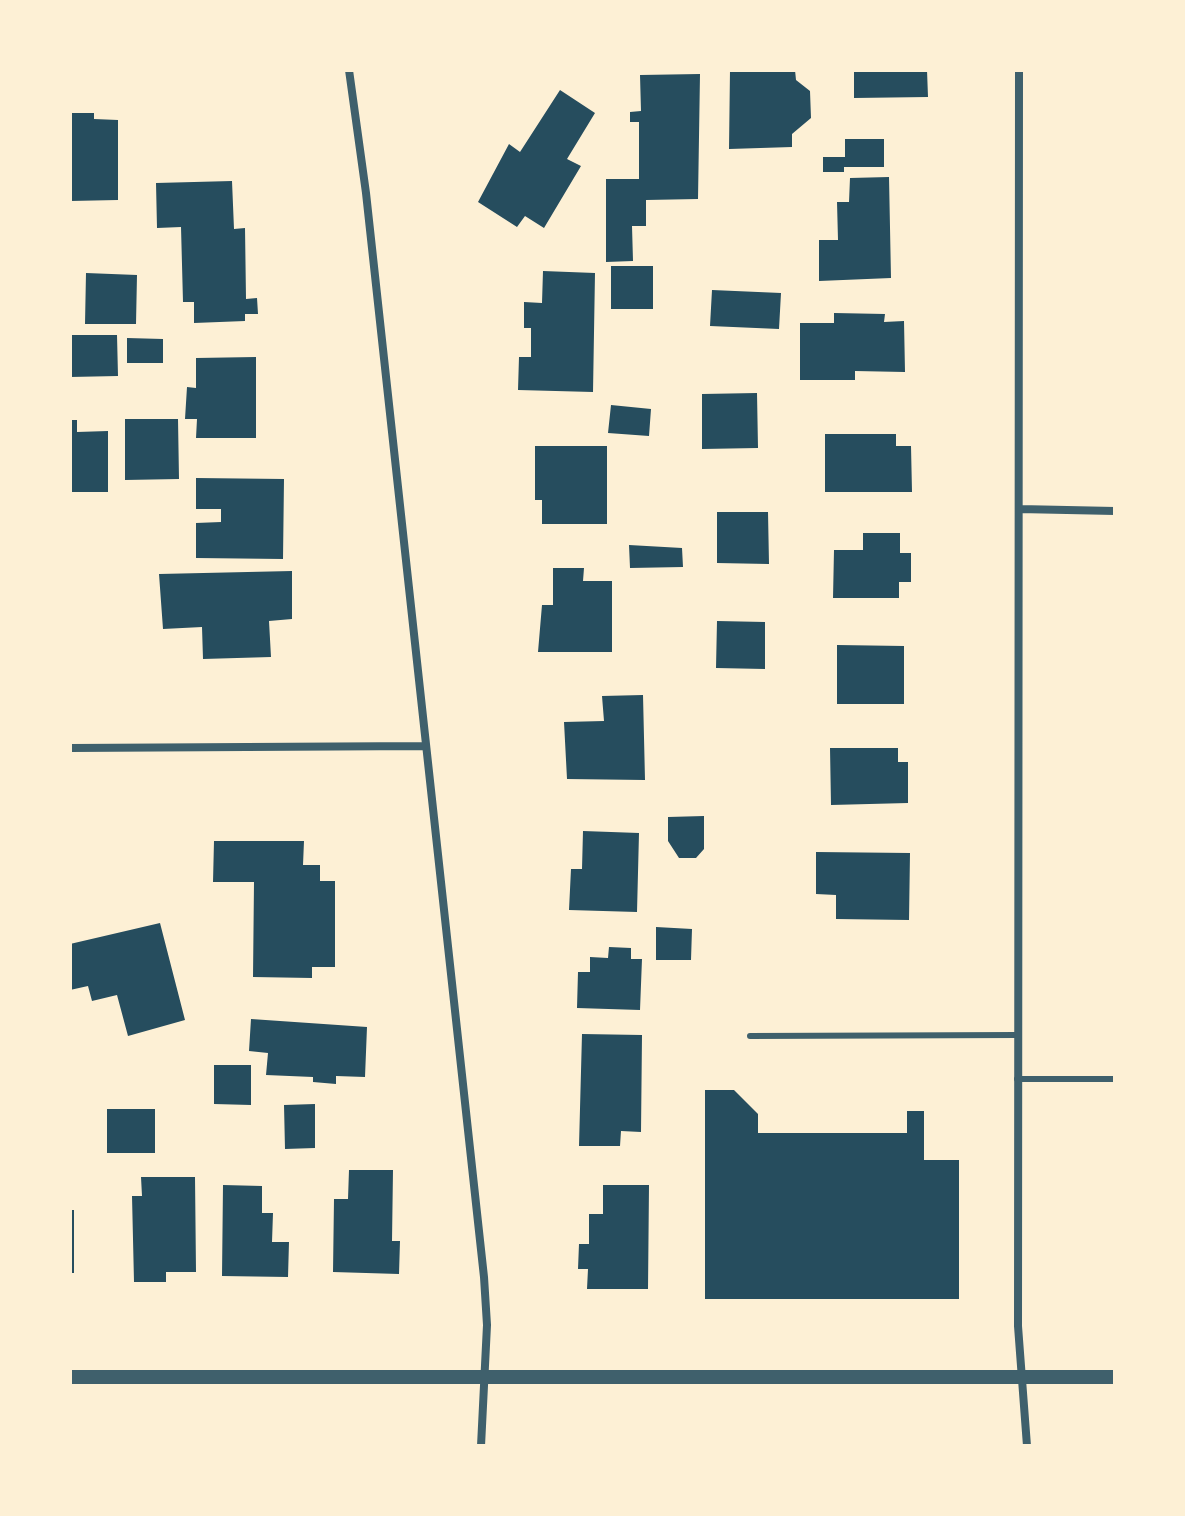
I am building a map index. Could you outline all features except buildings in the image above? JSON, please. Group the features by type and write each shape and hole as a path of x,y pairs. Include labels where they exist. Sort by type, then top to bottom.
{"street":[{"path":"349,70 368,208 484,1277 487,1325 481,1446"},
{"path":"1019,70 1018,1326 1027,1446"},
{"path":"1019,509 1115,511"},
{"path":"70,748 424,746"},
{"path":"70,1377 1115,1377"}],"lane":[{"path":"750,1036 1017,1035"},
{"path":"1017,1079 1115,1079"}]}
